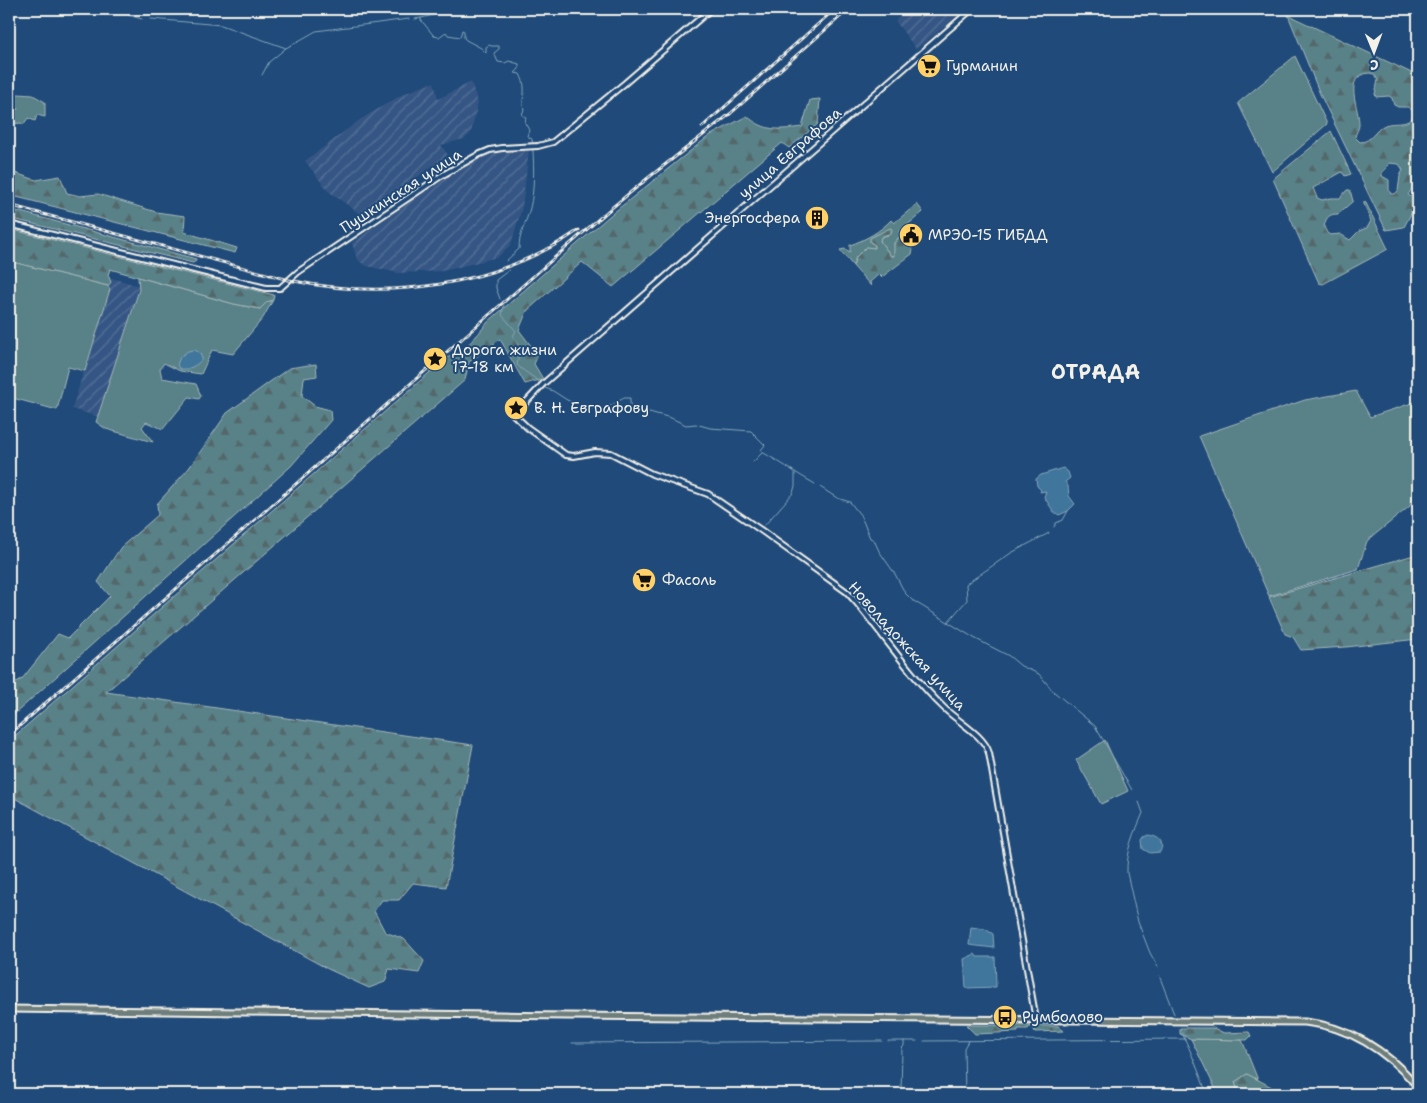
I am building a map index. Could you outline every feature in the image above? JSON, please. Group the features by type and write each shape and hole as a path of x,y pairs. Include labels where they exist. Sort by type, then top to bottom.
{"main road":[{"path":"9,1009 1305,1022 1323,1024 1341,1030 1373,1046 1394,1061 1418,1087"}],"street":[{"name":"Пушкинская улица","path":"9,224 257,286 276,289 283,286 298,272 460,164 490,150 538,146 553,142 711,9"},
{"name":"улица Евграфова","path":"514,415 544,383 972,9"},
{"name":"Новоладожская улица","path":"514,415 528,428 566,455 574,456 595,452 611,453 652,474 708,494 736,512 847,592 932,696 959,722 982,740 989,754 1036,1020"}],"shaded area":[{"path":"908,9 965,10 916,49 896,22 896,19"},
{"path":"434,82 438,99 471,82 478,103 471,133 464,139 441,145 448,155 363,216 328,191 305,161 361,119 403,94"},
{"path":"529,150 522,208 511,244 498,257 443,271 398,273 367,266 360,262 356,256 352,243 413,199 458,170 481,157 501,152"},
{"path":"112,278 140,286 99,417 72,409"},
{"path":"195,350 200,353 202,359 192,367 180,369 177,365 180,357 188,351"},
{"path":"1063,468 1068,472 1070,478 1065,482 1068,486 1069,496 1075,504 1068,511 1059,515 1054,512 1044,497 1046,491 1040,492 1041,490 1037,486 1036,479 1041,475"},
{"path":"1148,835 1160,841 1162,845 1160,852 1150,853 1143,849 1142,840"},
{"path":"971,927 985,929 993,934 994,948 969,945"},
{"path":"975,954 977,957 995,957 996,987 966,988 964,959"}],"green space":[{"path":"1288,15 1418,76 1418,177 1411,182 1414,185 1408,195 1415,199 1418,198 1418,207 1415,206 1404,227 1386,230 1320,94","holes":["1374,74 1378,80 1376,97 1389,96 1392,98 1394,105 1408,107 1413,111 1414,115 1408,121 1385,125 1371,138 1360,142 1355,137 1359,128 1359,118 1354,86 1356,80 1361,75","1389,163 1399,164 1403,170 1400,176 1398,191 1395,194 1391,194 1389,190 1389,180 1382,176 1382,172"]},
{"path":"1295,56 1327,124 1272,172 1238,103"},
{"path":"18,94 33,95 45,102 45,117 37,115 35,121 28,118 23,125 21,123 10,124 9,113 18,109 10,100 11,96"},
{"path":"820,99 818,124 789,148 782,143 613,287 582,262 527,311 519,330 538,355 534,364 543,379 525,384 500,339 469,362 465,380 106,692 473,745 446,887 413,883 399,900 382,900 374,911 385,932 404,939 424,961 419,973 389,969 385,982 369,988 328,969 9,795 9,741 445,359 469,344 488,322 608,217 709,136 747,116 760,125 773,129 802,127 810,100"},
{"path":"1331,131 1351,174 1345,176 1342,172 1313,188 1317,198 1322,200 1340,198 1347,190 1350,190 1353,201 1338,214 1328,217 1324,227 1330,235 1340,234 1350,240 1359,231 1367,228 1371,221 1364,202 1388,249 1323,284 1319,283 1273,179"},
{"path":"9,171 36,180 60,176 67,193 80,196 98,194 156,212 185,216 184,232 237,248 235,253 9,195"},
{"path":"917,204 923,212 899,232 901,235 894,243 894,256 891,256 880,241 881,237 888,235 878,234 872,237 870,242 875,245 875,248 867,248 861,252 853,266 840,250 845,249 850,252 850,245 872,235 891,220 894,223"},
{"path":"9,209 196,259 196,261 193,263 9,218"},
{"path":"890,228 892,229 891,233 881,237 880,241 891,256 894,256 894,243 901,235 913,250 912,254 882,277 879,274 870,282 871,286 853,266 856,257 866,247 875,248 875,245 870,242 870,238"},
{"path":"9,229 274,295 273,300 267,302 260,309 234,304 110,269 108,275 111,282 108,286 9,261"},
{"path":"9,261 108,286 110,289 85,371 68,367 57,410 9,397"},
{"path":"138,277 234,304 260,309 267,302 273,300 263,318 233,354 212,350 201,374 180,371 164,363 160,369 162,378 196,384 201,396 199,399 189,397 163,429 146,422 142,427 153,442 106,429 96,422 139,290"},
{"path":"316,364 317,376 304,378 302,396 315,406 330,410 331,420 291,466 9,719 9,686 22,679 58,634 68,638 110,596 98,582 121,547 158,515 157,504 189,468 227,413 289,368"},
{"path":"1356,391 1370,417 1418,401 1418,490 1414,492 1410,506 1367,541 1358,569 1269,596 1199,436 1305,400"},
{"path":"1418,555 1418,639 1301,650 1293,637 1285,634 1269,597"},
{"path":"1105,740 1128,791 1101,804 1076,760"},
{"path":"966,1025 1058,1026 1064,1031 1035,1032 1033,1027 1029,1027 1028,1029 1018,1029 1018,1032 975,1034"},
{"path":"1180,1028 1213,1028 1224,1033 1249,1032 1251,1036 1247,1040 1191,1039 1180,1034"},
{"path":"1191,1039 1242,1040 1258,1080 1247,1074 1235,1082 1239,1094 1218,1094"},
{"path":"1247,1074 1282,1094 1239,1094 1235,1082"}],"waterway":[{"path":"116,9 142,19"},
{"path":"436,9 437,11 434,15 421,18 434,36 439,37 446,32 448,35 460,37 462,30 466,40 486,53 486,47 489,45 499,46 499,49 494,53 498,62 505,63 509,61 519,64 519,69 515,73 520,74 524,84 524,109 522,115 526,117 525,123 529,130 527,136 532,139 534,165 532,200 521,233 519,249 506,261"},
{"path":"415,19 421,18"},
{"path":"151,19 221,25 286,48 316,31 409,19"},
{"path":"262,75 269,62 286,48"},
{"path":"500,299 496,288 496,280 509,270"},
{"path":"504,305 502,315 516,331 513,336 520,348 517,365 539,382"},
{"path":"545,388 583,407 596,409 608,407 624,398 630,398 630,405 671,418 686,425 696,424 710,428 751,431 765,445 761,450 762,452 815,484"},
{"path":"753,462 763,452"},
{"path":"764,526 793,493 795,473"},
{"path":"820,487 837,498 850,502 861,516 870,538 874,540 905,593 912,600 974,638 1009,656 1021,666 1039,674 1053,691 1095,726 1132,790"},
{"path":"1054,527 1056,523 1063,520 1068,511"},
{"path":"947,623 967,600 966,584 1011,553 1049,533"},
{"path":"1139,802 1143,813 1134,835 1127,873 1138,922 1150,953 1158,967"},
{"path":"1159,975 1174,1014"},
{"path":"1182,1033 1207,1094"},
{"path":"924,1041 1185,1039"},
{"path":"572,1043 882,1041"},
{"path":"888,1041 917,1041"},
{"path":"901,1094 902,1048 904,1041"},
{"path":"965,1094 964,1048 968,1041"}],"railway":[{"path":"702,127 835,9"},
{"path":"9,735 609,210 730,114 849,9"},
{"path":"9,205 289,280 326,286 364,289 402,288 439,284 476,276 512,265 546,249 579,230"}],"place":[{"name":"Гурманин","path":"929,66"},
{"name":"Энергосфера","path":"817,218"},
{"name":"МРЭО-15 ГИБДД","path":"911,235"},
{"name":"Дорога жизни 17-18 км","path":"435,359"},
{"name":"В. Н. Евграфову","path":"516,408"},
{"name":"Фасоль","path":"644,580"},
{"name":"Румболово","path":"1005,1017"}],"district":[{"name":"ОТРАДА","path":"1096,372"}]}
